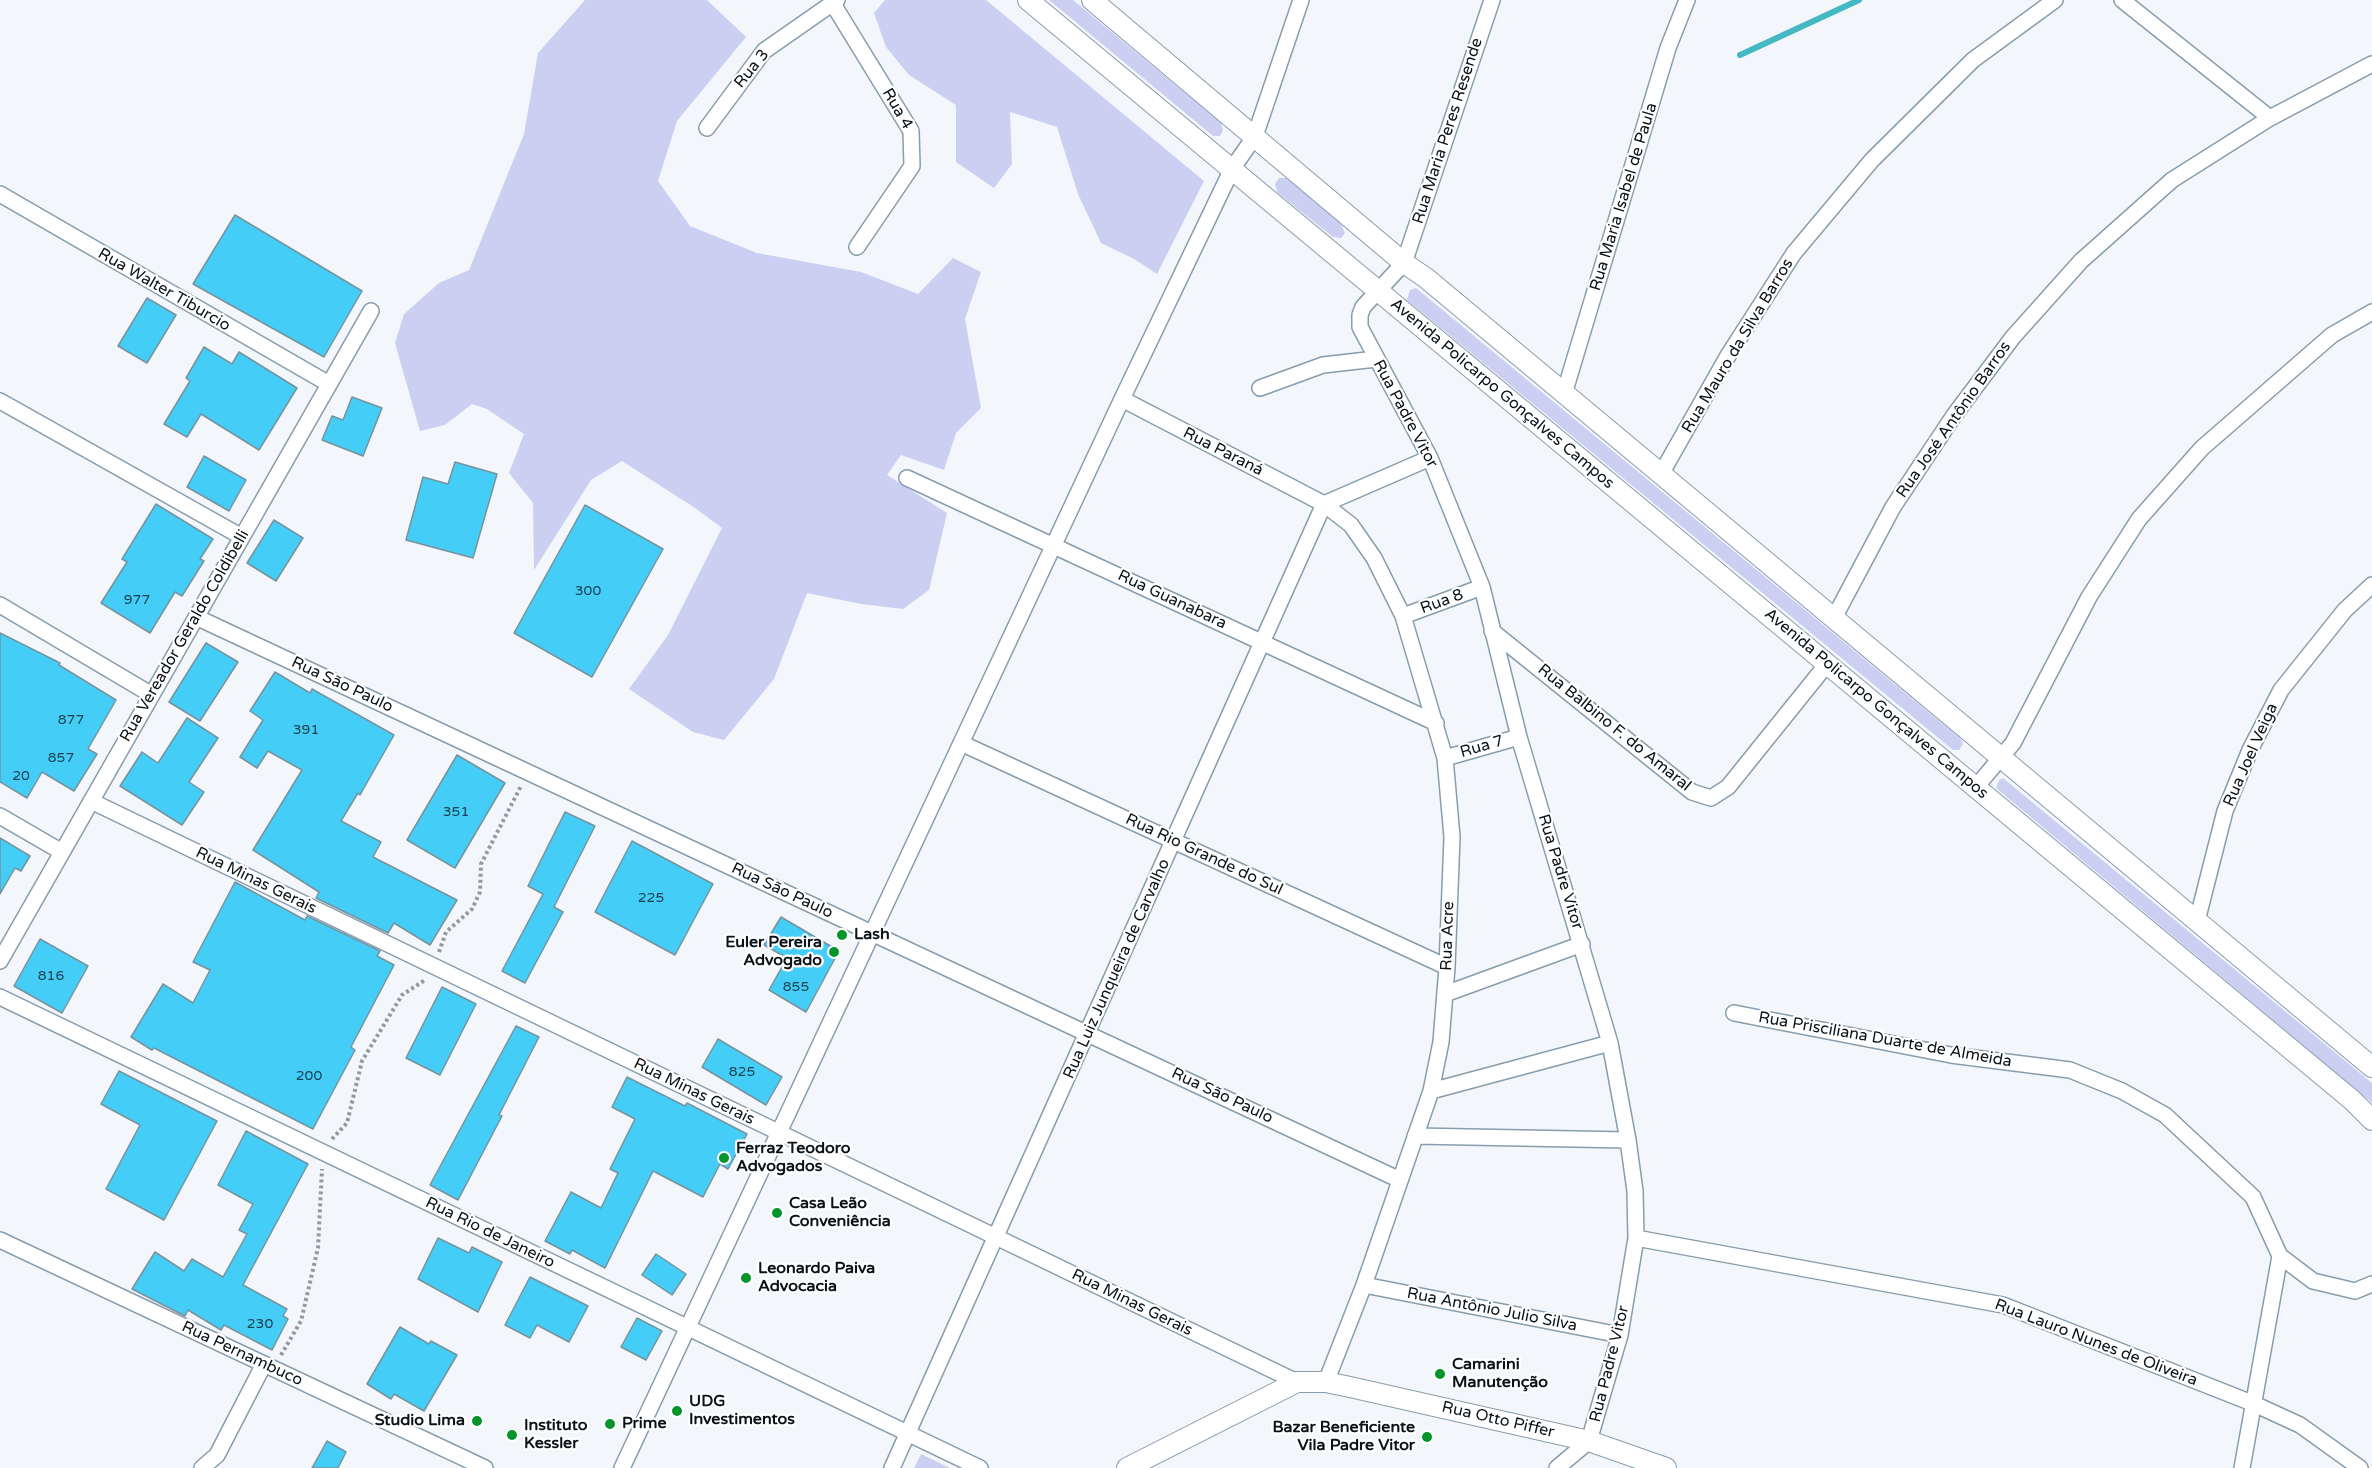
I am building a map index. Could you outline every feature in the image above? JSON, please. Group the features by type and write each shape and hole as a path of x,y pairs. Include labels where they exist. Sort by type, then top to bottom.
{"street":[{"name":"Avenida Policarpo Gonçalves Campos","path":"1028,0 2352,1100 2372,1120"},
{"path":"622,1468 1122,399 1232,169 1256,136 1301,0"},
{"name":"Rua Maria Peres Resende","path":"1404,263 1491,0"},
{"name":"Rua Maria Isabel de Paula","path":"1564,394 1668,48 1686,0"},
{"name":"Rua Mauro da Silva Barros","path":"1661,474 1729,354 1801,245 1872,159 1973,60 2055,0"},
{"path":"2122,0 2270,118"},
{"path":"1096,1 1404,263 1426,278 2372,1066"},
{"name":"Rua 3","path":"707,128 764,51 835,2"},
{"name":"Rua 4","path":"835,2 911,131 912,166 856,247"},
{"name":"Rua José Antônio Barros","path":"1834,618 1893,507 1955,414 2013,336 2081,261 2172,180 2270,118 2372,64"},
{"name":"Rua Walter Tiburcio","path":"0,194 329,384"},
{"path":"1378,291 1404,263"},
{"name":"Rua Padre Vitor","path":"1378,291 1360,315 1360,327 1430,458 1482,587 1519,737 1610,1043 1628,1140 1635,1191 1636,1238 1620,1335 1589,1441 1557,1468"},
{"name":"Rua Vereador Geraldo Coldibelli","path":"0,962 371,311"},
{"path":"1976,787 2013,743 2088,597 2139,519 2202,447 2332,335 2372,312"},
{"path":"1260,388 1323,365 1376,359"},
{"name":"Rua Paraná","path":"1122,399 1324,504"},
{"path":"0,401 242,537"},
{"path":"1324,504 1430,458"},
{"name":"Rua Guanabara","path":"907,478 1054,544 1436,723"},
{"name":"Rua Acre","path":"1324,504 1351,525 1374,558 1403,616 1445,758 1452,837 1445,994 1441,1042 1431,1091 1364,1285 1326,1382"},
{"name":"Rua Luiz Junqueira de Carvalho","path":"892,1468 1324,504"},
{"name":"Rua Joel Veiga","path":"2197,921 2225,811 2250,750 2281,690 2345,610 2372,585"},
{"name":"Rua 8","path":"1403,616 1482,587"},
{"path":"0,605 152,695"},
{"name":"Rua São Paulo","path":"196,617 1400,1180"},
{"name":"Rua Balbino F. do Amaral","path":"1492,631 1692,792 1711,798 1728,787 1827,664"},
{"name":"Rua 7","path":"1445,758 1519,737"},
{"name":"Rua Rio Grande do Sul","path":"961,743 1447,967"},
{"name":"Rua Minas Gerais","path":"91,801 1297,1382"},
{"path":"0,816 63,852"},
{"path":"1445,994 1582,944"},
{"name":"Rua Rio de Janeiro","path":"0,997 980,1468"},
{"name":"Rua Prisciliana Duarte de Almeida","path":"1734,1013 1951,1055 2070,1070 2122,1091 2164,1116 2253,1197 2280,1256"},
{"path":"1431,1091 1610,1043"},
{"path":"1415,1136 1628,1140"},
{"name":"Rua Lauro Nunes de Oliveira","path":"1636,1238 2003,1305 2252,1403 2300,1425 2360,1468"},
{"name":"Rua Pernambuco","path":"0,1240 485,1468"},
{"path":"2241,1468 2280,1256 2313,1281 2355,1291 2372,1284"},
{"name":"Rua Antônio Julio Silva","path":"1364,1285 1620,1335"},
{"path":"202,1468 217,1455 268,1366"},
{"path":"1127,1468 1297,1382"},
{"name":"Rua Otto Piffer","path":"1297,1382 1326,1382 1589,1441 1666,1468"}],"path":[{"path":"268,1366 301,1321 316,1258 322,1192 321,1152 346,1123 362,1061 402,994 428,978 446,932 472,909 480,892 481,864 528,772"}],"shaded area":[{"path":"585,0 707,0 746,37 677,121 658,181 690,226 757,253 861,272 918,294 953,258 981,272 965,319 981,408 956,433 944,470 901,455 887,475 947,513 929,590 903,609 861,604 807,593 774,679 724,740 693,732 629,689 668,635 722,528 622,461 591,480 534,570 533,503 509,473 524,434 487,409 472,404 445,425 420,431 395,343 404,314 439,283 469,270 524,134 538,53"},
{"path":"885,0 986,0 1204,181 1157,274 1134,259 1101,243 1078,194 1057,127 1010,112 1012,164 994,188 956,162 956,105 909,75 886,47 874,13"},
{"path":"1049,0 1073,0 1221,123 1223,130 1220,136 1213,136"},
{"path":"1279,178 1287,178 1340,222 1345,233 1341,238 1333,237 1277,192 1275,184"},
{"path":"1416,288 1961,739 1963,744 1959,750 1953,750 1407,300 1410,290"},
{"path":"2003,778 2372,1083 2372,1103 1996,788 1999,780"},
{"path":"921,1454 950,1468 914,1468"}],"building":[{"path":"235,215 362,291 324,357 193,284"},
{"path":"147,298 176,315 147,363 118,346"},
{"path":"204,347 232,364 239,352 297,388 259,450 201,414 187,437 164,424 190,381 186,378"},
{"path":"352,397 382,408 363,456 322,440 332,416 343,420"},
{"path":"204,456 246,480 229,511 187,487"},
{"path":"455,462 497,474 473,558 406,540 423,477 448,484"},
{"path":"156,504 213,539 200,559 204,561 182,596 175,592 150,633 101,603 127,562 122,559"},
{"path":"585,505 663,549 592,677 514,633"},
{"path":"274,520 303,538 276,581 247,563"},
{"path":"0,633 60,663 59,665 116,700 88,749 97,754 74,791 42,772 27,798 0,782"},
{"path":"206,643 238,662 200,721 169,702"},
{"path":"275,672 310,693 312,689 394,735 360,795 358,793 341,821 381,842 373,857 457,900 430,945 394,923 388,933 316,898 319,892 253,850 302,770 268,751 257,768 240,757 263,720 250,711"},
{"path":"187,718 218,738 189,782 204,792 182,825 120,786 142,752 158,763"},
{"path":"457,755 505,783 455,868 407,840"},
{"path":"565,812 595,826 554,907 563,912 525,983 502,971 543,894 528,886"},
{"path":"0,838 30,856 21,871 15,868 0,894"},
{"path":"632,841 713,884 675,955 595,912"},
{"path":"235,882 305,920 307,916 380,951 377,956 394,965 351,1047 355,1050 313,1129 154,1048 152,1050 131,1037 163,984 193,1003 210,970 193,962"},
{"path":"781,917 839,951 806,1012 769,990 787,958 764,945"},
{"path":"40,939 88,966 62,1013 14,986"},
{"path":"442,987 476,1004 440,1075 406,1058"},
{"path":"516,1026 539,1037 499,1115 502,1116 458,1200 430,1185"},
{"path":"718,1039 782,1077 766,1105 702,1067"},
{"path":"119,1071 217,1121 164,1220 106,1189 140,1125 101,1104"},
{"path":"627,1077 685,1106 687,1103 747,1134 728,1169 720,1164 703,1197 653,1171 605,1268 572,1250 570,1254 545,1241 571,1192 601,1208 618,1173 610,1169 635,1119 612,1107"},
{"path":"246,1131 308,1164 243,1285 287,1309 283,1316 288,1319 272,1350 224,1325 221,1330 188,1310 185,1316 132,1289 155,1252 184,1271 192,1259 223,1277 247,1234 239,1230 253,1204 218,1185"},
{"path":"438,1238 469,1253 472,1247 502,1262 478,1312 418,1279"},
{"path":"656,1254 686,1274 672,1295 642,1275"},
{"path":"530,1277 588,1306 569,1342 537,1325 530,1338 505,1325"},
{"path":"637,1318 662,1331 646,1360 621,1347"},
{"path":"400,1327 429,1344 431,1341 457,1355 424,1411 394,1394 391,1399 367,1384"},
{"path":"327,1441 346,1452 338,1468 312,1468"}],"waterway":[{"path":"1740,55 1859,0"}],"place":[{"name":"Lash","path":"842,935"},
{"name":"Euler Pereira Advogado","path":"834,952"},
{"name":"Ferraz Teodoro Advogados","path":"724,1158"},
{"name":"Casa Leão Conveniência","path":"777,1213"},
{"name":"Leonardo Paiva Advocacia","path":"746,1278"},
{"name":"Camarini Manutenção","path":"1440,1374"},
{"name":"UDG Investimentos","path":"677,1411"},
{"name":"Studio Lima","path":"477,1421"},
{"name":"Prime","path":"610,1424"},
{"name":"Instituto Kessler","path":"512,1435"},
{"name":"Bazar Beneficiente Vila Padre Vitor","path":"1427,1437"}]}
